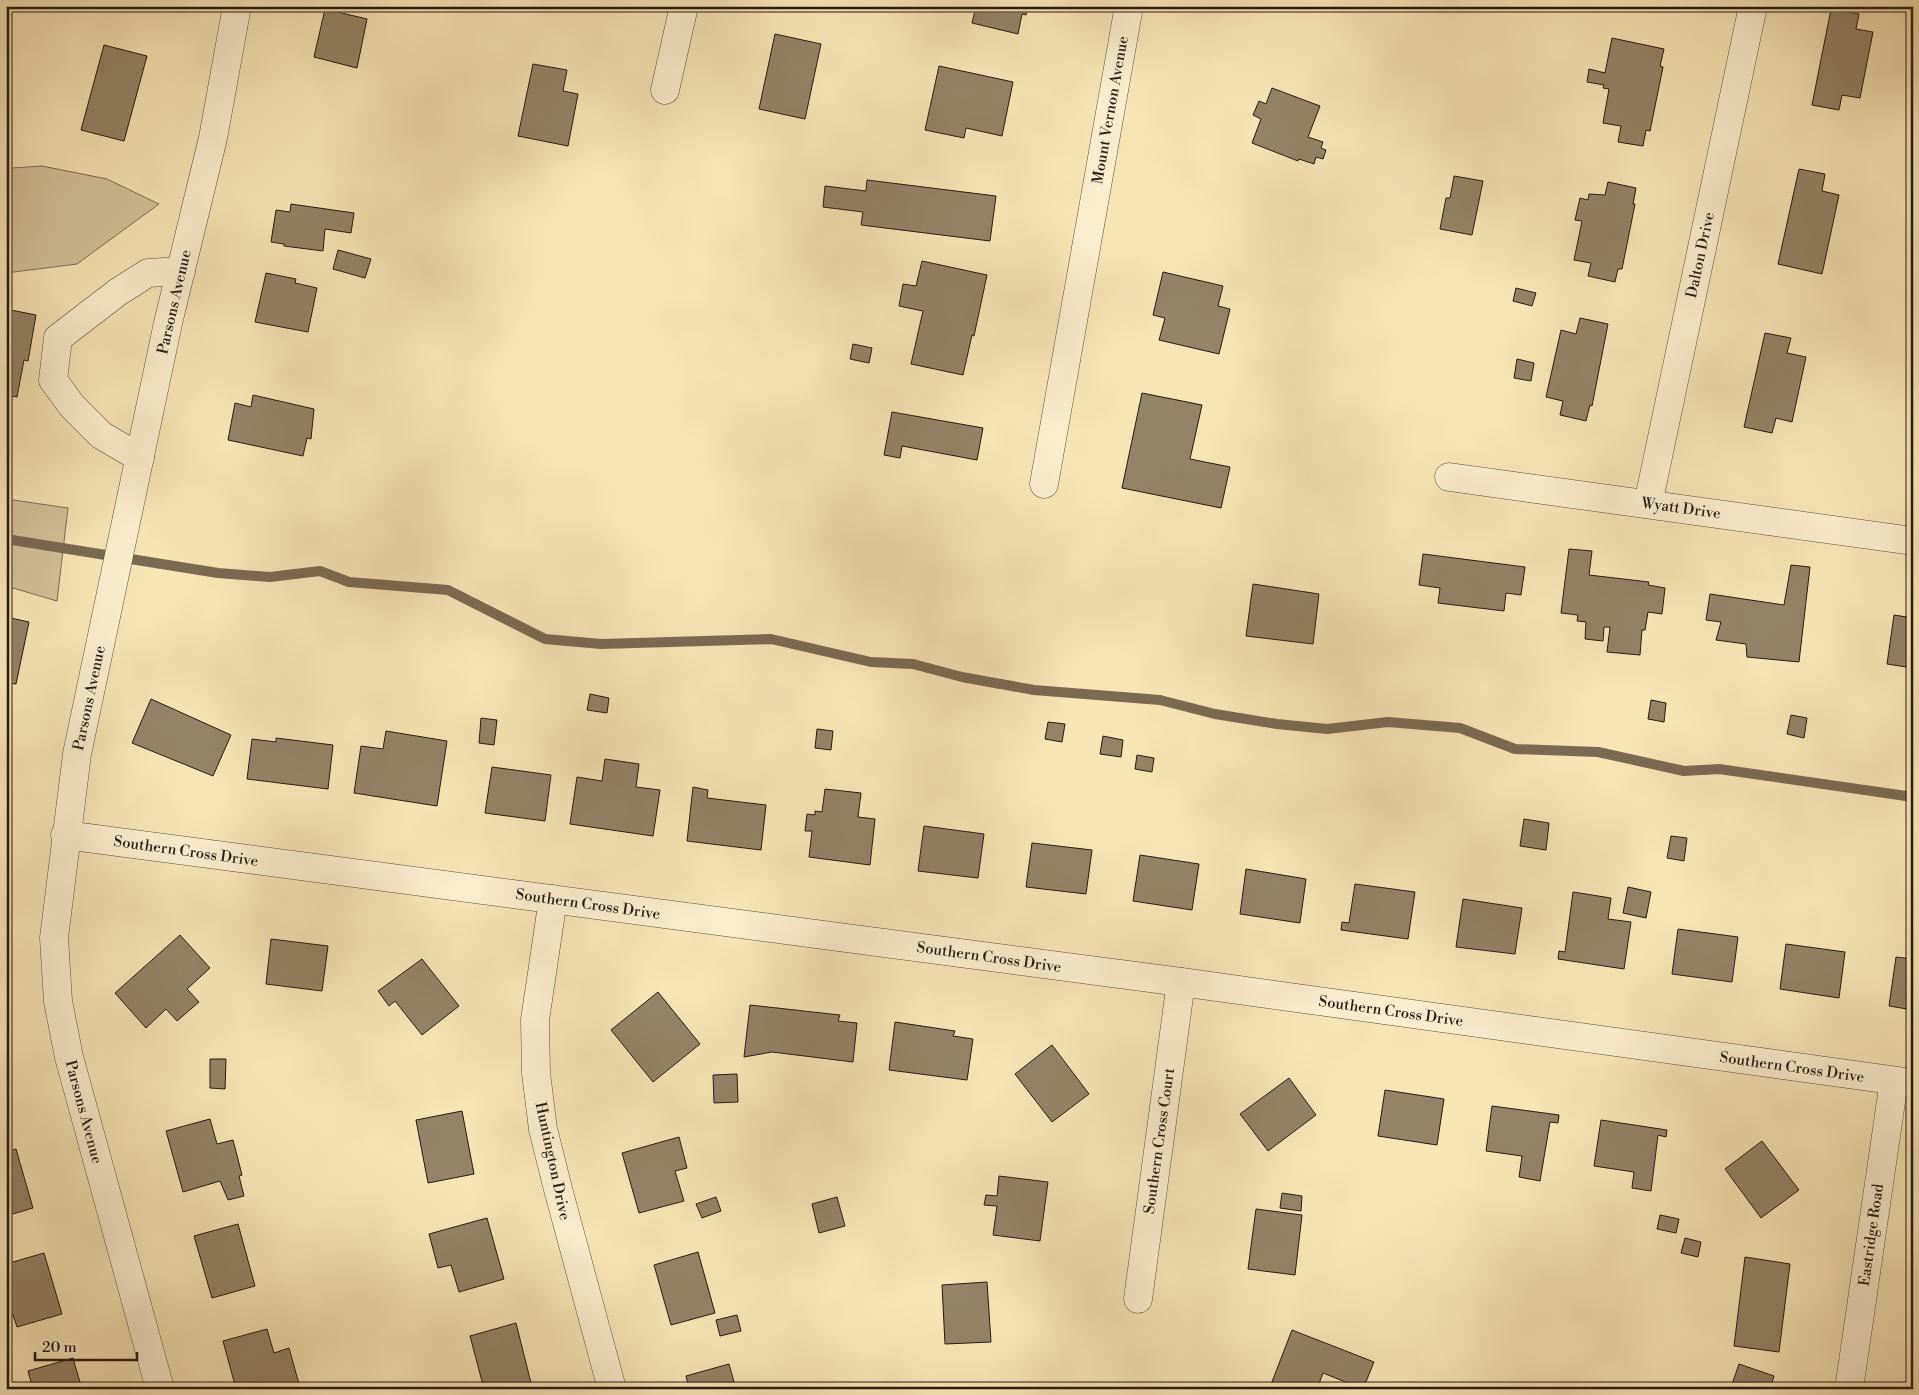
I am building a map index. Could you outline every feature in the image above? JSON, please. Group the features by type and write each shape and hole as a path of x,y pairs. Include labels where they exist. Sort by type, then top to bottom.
{"street":[{"name":"Parsons Avenue","path":"160,1389 69,1057 58,1001 54,938 65,835 77,754 140,458 212,138 237,6"},
{"path":"664,90 684,6"},
{"name":"Mount Vernon Avenue","path":"1044,484 1129,6"},
{"name":"Dalton Drive","path":"1648,504 1753,6"},
{"path":"140,458 101,435 72,406 53,380 58,338 118,292 148,273 181,271"},
{"name":"Wyatt Drive","path":"1449,478 1913,541"},
{"name":"Southern Cross Drive","path":"65,835 1181,982 1903,1082"},
{"name":"Huntington Drive","path":"553,899 535,1020 537,1082 543,1129 612,1389"},
{"name":"Southern Cross Court","path":"1138,1300 1181,982"},
{"name":"Eastridge Road","path":"1849,1389 1903,1082"}],"shaded area":[{"path":"42,166 107,179 159,204 77,264 6,273 6,171 12,168"},
{"path":"6,499 68,508 57,601 6,586"}],"building":[{"path":"976,6 1028,6 1026,15 1022,14 1018,34 972,23"},
{"path":"325,9 367,19 357,68 314,57"},
{"path":"1831,9 1859,14 1856,29 1873,32 1860,98 1842,95 1839,110 1812,105"},
{"path":"775,34 821,44 805,119 759,109"},
{"path":"1612,38 1664,49 1660,66 1663,67 1650,131 1646,130 1643,146 1618,142 1621,126 1603,123 1609,89 1603,88 1604,85 1587,82 1589,69 1605,73"},
{"path":"104,45 147,56 124,141 81,130"},
{"path":"533,64 567,70 563,91 578,94 568,146 518,136"},
{"path":"939,66 1013,82 1002,136 966,128 964,138 925,130"},
{"path":"1272,88 1320,106 1308,137 1323,142 1321,148 1326,150 1323,159 1316,157 1314,164 1299,159 1298,161 1252,143 1261,119 1253,115 1259,101 1266,104"},
{"path":"1799,169 1825,174 1822,191 1839,195 1822,274 1778,264"},
{"path":"1454,176 1483,181 1472,235 1440,229 1446,198 1450,198"},
{"path":"867,180 996,196 990,241 861,225 863,212 823,207 825,186 866,191"},
{"path":"1608,182 1636,188 1633,204 1635,204 1622,269 1618,269 1615,282 1588,276 1591,263 1574,260 1582,221 1575,220 1580,198 1588,200 1589,194 1605,195"},
{"path":"291,204 354,213 351,233 325,229 323,251 284,246 284,244 271,242 276,210 290,212"},
{"path":"338,250 371,259 365,278 333,269"},
{"path":"922,261 987,275 974,336 972,335 963,375 911,364 923,311 899,306 903,284 916,286"},
{"path":"1163,272 1223,286 1218,306 1230,309 1219,354 1159,340 1165,318 1153,315"},
{"path":"266,273 296,279 295,283 317,288 308,332 255,322"},
{"path":"1516,288 1536,293 1532,306 1513,301"},
{"path":"6,309 36,315 28,361 24,360 17,397 6,395"},
{"path":"1580,318 1608,324 1592,406 1590,405 1586,421 1560,415 1563,401 1546,397 1561,330 1576,334"},
{"path":"1765,333 1791,338 1787,353 1806,357 1792,422 1776,418 1772,433 1744,427"},
{"path":"853,344 872,348 869,363 850,359"},
{"path":"1517,359 1534,363 1531,381 1514,378"},
{"path":"1142,393 1202,405 1190,459 1230,467 1221,508 1122,488"},
{"path":"253,395 314,409 311,439 307,438 303,456 228,440 235,403 251,407"},
{"path":"892,412 983,428 977,460 902,446 900,458 884,455"},
{"path":"1569,549 1592,551 1589,575 1649,582 1648,585 1665,588 1662,614 1648,612 1645,630 1642,630 1640,655 1607,652 1610,627 1604,627 1603,641 1585,639 1586,622 1577,621 1578,615 1561,613"},
{"path":"1423,554 1525,567 1521,595 1506,593 1504,611 1438,603 1440,588 1419,585"},
{"path":"1791,565 1810,567 1799,662 1747,657 1746,644 1716,640 1721,622 1706,620 1710,594 1784,605"},
{"path":"1253,584 1319,594 1313,644 1246,636"},
{"path":"1894,615 1913,618 1913,668 1887,664"},
{"path":"6,617 29,622 16,684 6,683"},
{"path":"590,694 609,698 607,713 587,710"},
{"path":"151,699 231,735 213,776 132,743"},
{"path":"1651,700 1666,703 1664,722 1648,719"},
{"path":"1791,715 1807,718 1804,738 1787,734"},
{"path":"481,718 497,720 494,745 479,743"},
{"path":"1048,722 1065,724 1062,742 1045,739"},
{"path":"817,729 833,731 831,750 815,748"},
{"path":"386,731 447,741 437,806 354,793 361,746 383,749"},
{"path":"1103,736 1123,740 1121,757 1100,754"},
{"path":"276,738 333,745 328,789 247,779 252,739 276,742"},
{"path":"1137,755 1154,758 1152,772 1135,769"},
{"path":"605,759 639,764 636,787 660,790 653,836 570,824 577,777 602,781"},
{"path":"492,767 551,775 545,821 485,813"},
{"path":"693,787 708,790 707,798 766,805 761,850 687,841"},
{"path":"825,789 861,793 858,817 875,819 870,865 809,857 812,831 805,831 807,814 815,815 815,811 822,812"},
{"path":"1524,819 1549,823 1546,850 1520,846"},
{"path":"924,826 984,834 978,878 918,871"},
{"path":"1671,836 1687,838 1684,861 1667,858"},
{"path":"1032,843 1092,850 1086,894 1026,887"},
{"path":"1140,855 1199,864 1192,910 1133,901"},
{"path":"1246,869 1306,879 1300,923 1240,914"},
{"path":"1355,884 1415,892 1408,939 1341,930 1342,922 1349,923"},
{"path":"1628,887 1651,892 1646,918 1623,913"},
{"path":"1573,892 1611,898 1608,919 1631,922 1624,969 1558,959 1559,951 1565,952"},
{"path":"1463,899 1522,908 1515,954 1456,947"},
{"path":"1678,929 1738,937 1732,982 1672,974"},
{"path":"180,935 210,968 187,989 199,1002 177,1021 166,1009 146,1028 115,993"},
{"path":"271,939 328,946 322,991 266,984"},
{"path":"1786,944 1845,952 1839,998 1780,989"},
{"path":"1896,957 1913,959 1913,1010 1889,1006"},
{"path":"422,959 459,1006 422,1035 395,1001 389,1006 378,991"},
{"path":"658,992 700,1044 653,1082 611,1030"},
{"path":"750,1005 840,1015 838,1021 857,1023 853,1062 772,1052 744,1057"},
{"path":"895,1022 955,1031 953,1036 973,1039 967,1080 889,1070"},
{"path":"1052,1045 1089,1094 1052,1122 1015,1074"},
{"path":"210,1059 226,1059 225,1089 210,1088"},
{"path":"737,1074 738,1102 714,1103 713,1075"},
{"path":"1289,1078 1316,1115 1268,1151 1240,1114"},
{"path":"1385,1090 1444,1099 1437,1145 1378,1136"},
{"path":"1492,1106 1559,1115 1558,1123 1550,1122 1540,1181 1519,1177 1522,1156 1486,1151"},
{"path":"462,1111 474,1174 428,1183 416,1120"},
{"path":"210,1119 217,1144 233,1140 242,1175 239,1176 244,1196 228,1200 220,1181 183,1192 166,1131"},
{"path":"1601,1120 1667,1130 1666,1137 1658,1135 1651,1191 1632,1188 1634,1172 1594,1166"},
{"path":"679,1137 687,1168 675,1171 684,1201 639,1213 622,1153"},
{"path":"1762,1141 1799,1190 1761,1218 1725,1169"},
{"path":"16,1149 33,1208 6,1216 6,1152"},
{"path":"999,1176 1048,1182 1040,1241 993,1235 997,1206 984,1205 986,1195 997,1196"},
{"path":"1282,1193 1302,1196 1301,1211 1280,1208"},
{"path":"716,1197 721,1211 702,1218 696,1204"},
{"path":"837,1197 845,1226 819,1233 812,1204"},
{"path":"1256,1209 1302,1215 1295,1275 1248,1269"},
{"path":"1660,1215 1679,1219 1676,1233 1657,1229"},
{"path":"487,1218 504,1279 459,1292 451,1265 438,1268 429,1234"},
{"path":"238,1224 255,1286 212,1298 194,1236"},
{"path":"1685,1238 1701,1242 1698,1257 1681,1253"},
{"path":"698,1252 715,1313 671,1325 654,1265"},
{"path":"44,1253 62,1314 17,1327 11,1309 6,1310 6,1264"},
{"path":"1745,1257 1790,1264 1779,1352 1734,1346"},
{"path":"987,1282 991,1342 945,1344 942,1285"},
{"path":"737,1315 741,1331 720,1336 716,1320"},
{"path":"516,1323 531,1383 509,1389 484,1389 470,1336"},
{"path":"267,1329 274,1353 289,1348 299,1384 284,1389 236,1389 223,1341"},
{"path":"1292,1330 1374,1362 1363,1389 1323,1373 1317,1389 1275,1389 1270,1387"},
{"path":"73,1358 81,1386 85,1385 86,1389 33,1389 28,1371"},
{"path":"729,1364 736,1389 689,1389 686,1376"},
{"path":"1739,1364 1774,1376 1770,1389 1725,1389 1726,1386 1731,1387"}],"waterway":[{"path":"6,539 218,573 270,577 320,571 349,582 448,590 545,639 601,644 771,639 871,662 913,664 962,677 1034,690 1160,700 1215,714 1277,724 1327,729 1388,722 1460,728 1515,749 1598,752 1684,771 1719,769 1913,797"}]}
